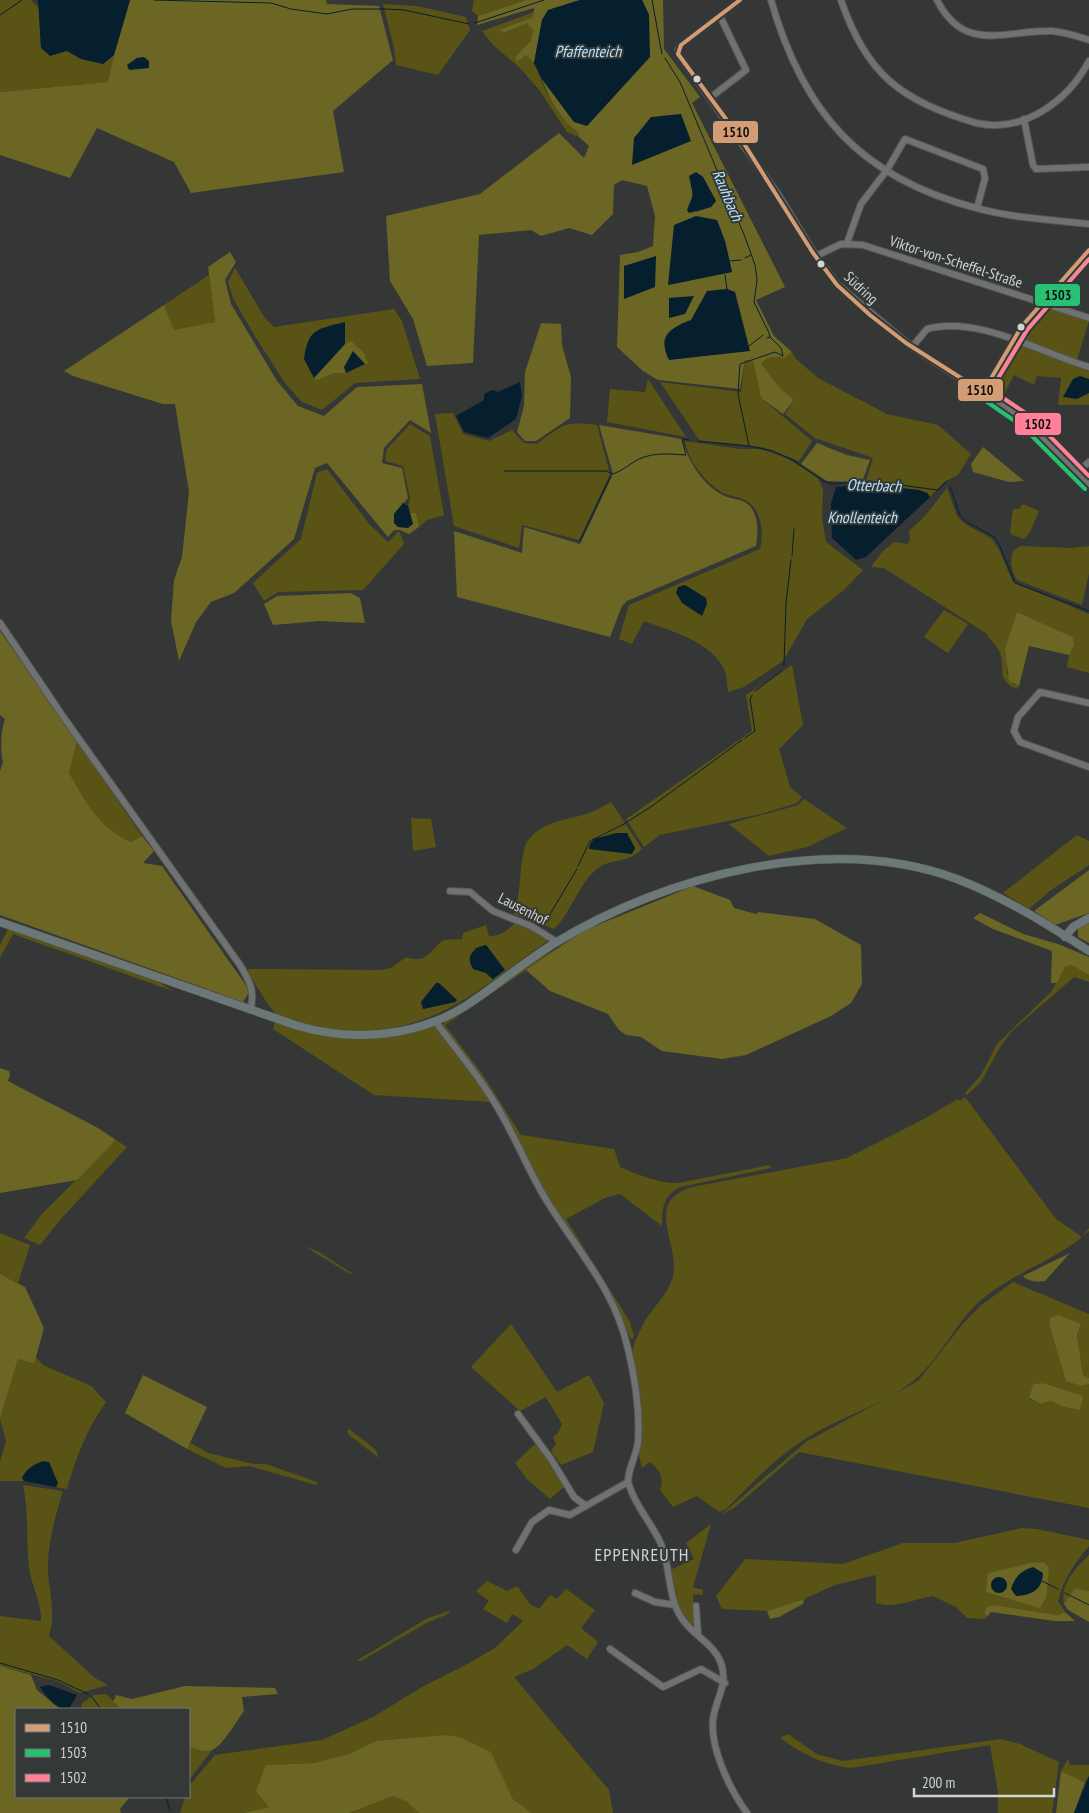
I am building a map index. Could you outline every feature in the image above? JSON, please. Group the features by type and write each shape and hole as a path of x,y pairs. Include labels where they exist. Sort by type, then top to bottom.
{"main road":[{"path":"0,922 298,1026 337,1034 384,1034 434,1021 466,1006 557,942 612,911 721,873 786,862 850,861 925,870 956,879 1009,902 1089,951"},
{"path":"1065,937 1073,927 1089,918"}],"street":[{"path":"710,98 746,70 720,16 740,0"},
{"path":"771,0 788,48 806,87 820,111 844,140 887,170 932,194 1011,216 1089,224"},
{"path":"841,0 863,52 883,76 895,86 946,113 976,124 996,126 1024,119 1049,108 1068,93 1089,61"},
{"path":"937,0 948,19 973,33 1000,36 1051,31 1089,40"},
{"name":"Südring","path":"720,16 682,45 678,50 678,54 778,194 816,256 837,284 855,301 912,346 941,367 1026,421 1089,484"},
{"path":"1024,119 1033,165 1041,169 1089,167"},
{"path":"847,243 861,204 887,170 905,138 982,168 985,178 977,208"},
{"name":"Viktor-von-Scheffel-Straße","path":"816,256 834,246 847,243 863,244 1089,318"},
{"path":"983,392 1014,339 1035,310 1089,250"},
{"path":"912,346 927,329 946,326 1014,339 1089,367"},
{"path":"1077,473 1089,462"},
{"path":"0,623 90,755 240,965 253,990 250,1010"},
{"path":"1089,703 1040,692 1014,724 1016,738 1027,746 1089,767"},
{"name":"Lausenhof","path":"450,891 470,892 493,911 531,926 557,942"},
{"path":"434,1021 494,1100 538,1185 594,1268 614,1306 628,1349 636,1404 638,1442 628,1482 637,1507 661,1544 675,1605 683,1621 711,1648 720,1661 725,1683 713,1716 714,1733 722,1766 731,1789 747,1813"},
{"path":"518,1414 574,1497 586,1506"},
{"path":"516,1550 532,1522 549,1510 570,1515 628,1482"},
{"path":"635,1593 655,1602 675,1605"},
{"path":"696,1606 698,1635"},
{"path":"610,1649 663,1687 702,1669 725,1683"}],"shaded area":[{"path":"0,0 31,0 39,8 41,48 67,51 81,59 103,64 114,55 109,82 0,92"},
{"path":"130,0 326,0 327,4 379,6 393,60 333,111 344,172 191,193 174,162 97,128 70,178 0,155 0,92 108,82"},
{"path":"474,0 526,0 478,16 472,11"},
{"path":"526,0 580,0 548,10 542,20 534,63 526,55 516,63 516,56 531,41 533,30 527,23 504,33 499,30 533,17 534,8 477,25 478,16"},
{"path":"642,0 663,0 664,49 700,97 692,103 785,287 756,300 774,336 792,352 784,358 768,358 761,364 780,388 794,400 783,414 761,398 753,361 745,360 740,389 658,380 643,371 617,347 620,255 638,252 653,246 655,216 647,186 622,180 614,185 613,214 592,235 569,228 541,236 531,230 479,235 473,363 427,366 413,319 390,281 386,216 480,194 559,133 584,158 589,146 556,109 542,79 574,122 649,15","holes":["703,177 716,201 711,207 696,212 692,200 692,188","725,241 732,272 668,285"]},
{"path":"383,4 417,6 466,17 470,30 438,75 396,65 394,48"},
{"path":"534,12 533,17 500,30 505,33 527,22 533,30 531,42 516,56 516,62 526,55 531,60 558,112 579,133 579,137 567,132 540,91 521,69 493,45 482,31"},
{"path":"230,252 236,262 225,280 231,304 277,381 298,406 324,416 357,387 422,384 431,433 410,420 384,448 382,463 402,468 408,498 394,514 413,524 410,513 416,513 419,527 409,534 400,530 394,530 388,537 327,463 315,468 294,539 234,593 211,602 196,622 179,661 171,621 174,580 182,557 189,492 175,404 163,404 73,376 64,371 164,305 174,330 215,322 208,267"},
{"path":"235,268 265,318 274,327 394,309 402,321 420,379 355,383 322,410 302,402 285,383 233,298 228,282"},
{"path":"209,275 215,322 174,331 164,305"},
{"path":"1045,307 1089,321 1075,366 1089,371 1089,405 1058,405 1061,378 1037,376 1034,385 1014,375 1002,398 992,390 1023,333"},
{"path":"541,323 561,324 562,345 571,377 570,418 536,441 525,441 517,432 524,406 525,372"},
{"path":"351,341 364,353 368,363 365,364 353,352 344,367 346,373 334,373 317,380 314,378 345,344"},
{"path":"792,352 795,358 818,378 887,414 938,425 971,454 958,475 944,482 930,497 927,493 919,490 865,484 873,458 815,438 785,414 794,400 780,388 760,364 768,358 783,358"},
{"path":"745,360 753,361 761,398 812,441 799,461 762,447 700,441 660,382 741,392"},
{"path":"648,379 686,437 607,422 610,389 645,392"},
{"path":"453,413 463,434 489,441 512,430 524,443 537,444 552,432 564,426 571,424 597,425 610,474 579,540 522,525 519,548 454,526 435,414"},
{"path":"410,424 430,436 444,515 427,520 419,527 416,514 410,513 408,506 410,498 403,466 385,461 387,449"},
{"path":"599,425 682,439 692,464 710,486 725,496 747,503 750,506 757,522 756,546 627,601 622,606 610,637 457,597 454,531 522,553 524,527 580,544 613,474"},
{"path":"685,441 740,449 761,449 788,459 817,477 823,489 822,518 826,542 863,570 844,590 807,619 783,661 744,687 728,692 725,671 718,659 700,644 689,638 644,621 632,644 619,639 629,605 760,549 762,536 760,522 755,509 745,500 716,489 698,470 690,456"},
{"path":"817,443 847,455 870,460 862,482 827,481 801,464"},
{"path":"983,447 1024,481 1009,482 973,472 971,464"},
{"path":"327,469 370,525 388,542 399,531 404,544 363,590 278,592 264,601 253,583 301,539 317,473"},
{"path":"947,488 957,516 965,524 992,539 1013,582 1089,614 1089,673 1067,667 1069,655 1074,645 1073,637 1017,612 1005,648 1007,651 1007,673 1013,684 1019,686 1017,689 1010,686 1002,674 1000,653 987,634 884,568 871,567 882,552 894,542 908,544 910,539 909,531 926,515"},
{"path":"1023,504 1039,511 1030,532 1024,539 1012,535 1010,532 1013,509 1019,509"},
{"path":"1021,546 1072,548 1089,546 1089,573 1082,605 1017,580 1011,562 1014,550"},
{"path":"351,593 360,598 365,623 319,621 273,625 264,604 277,596"},
{"path":"944,610 968,624 948,653 924,637"},
{"path":"1017,612 1073,637 1074,645 1069,655 1029,646 1019,686 1009,681 1005,648"},
{"path":"0,631 77,741 69,773 88,804 110,829 131,842 142,836 154,851 143,863 162,866 250,991 243,1002 0,915 0,771 3,762 1,740 5,719 0,715"},
{"path":"792,665 803,725 779,749 790,787 802,797 797,803 761,814 660,835 644,847 626,819 752,731 746,695"},
{"path":"77,741 142,836 131,842 110,829 94,813 69,773"},
{"path":"804,799 847,828 807,847 769,856 729,824 798,805"},
{"path":"611,802 642,849 631,857 602,866 590,875 566,915 554,929 514,914 524,850 534,834 550,824 587,814"},
{"path":"411,818 431,819 436,847 413,851"},
{"path":"1077,835 1089,841 1089,865 1051,890 1029,909 1003,893"},
{"path":"1089,870 1089,913 1055,925 1034,911"},
{"path":"693,886 730,900 734,908 756,914 759,912 815,919 861,945 862,984 851,1003 831,1016 746,1055 722,1059 662,1051 641,1037 626,1035 619,1030 608,1014 550,991 526,970 583,931"},
{"path":"980,913 1023,934 1058,944 1089,957 1089,975 1071,965 1065,967 1057,983 1051,983 1052,951 993,929 973,918"},
{"path":"516,922 548,938 548,941 477,992 455,1005 406,1025 378,1030 328,1030 286,1020 271,1008 246,969 380,970 391,968 406,957 413,959 423,958 443,940 462,939 463,933 486,925 489,936 493,936 501,934","holes":["486,945 504,970 492,979 486,973 473,969 475,948","438,983 457,1000 424,1009 421,1002"]},
{"path":"1089,922 1089,943 1078,937 1078,927"},
{"path":"8,929 157,981 173,991 13,934 0,958 0,945"},
{"path":"560,947 445,1025 483,1075 521,1135 614,1149 620,1167 648,1178 670,1183 770,1165 771,1168 680,1187 670,1194 665,1203 662,1214 662,1226 620,1194 607,1197 566,1219 630,1322 634,1336 633,1339 631,1339 611,1294 546,1196 528,1161 443,1025 445,1021 541,957"},
{"path":"1071,965 1089,975 1089,982 1074,977 1013,1030 1000,1047 981,1082 967,1095 965,1093 981,1075 997,1044 1052,991 1065,967"},
{"path":"275,1021 356,1038 431,1025 435,1027 492,1102 374,1095 273,1029"},
{"path":"0,1068 9,1071 8,1081 98,1128 116,1140 77,1180 0,1193"},
{"path":"965,1097 1056,1219 1082,1237 1052,1257 999,1287 975,1305 932,1362 912,1382 886,1398 794,1446 763,1472 725,1510 719,1512 697,1496 673,1507 660,1490 662,1481 656,1468 650,1462 642,1468 638,1442 638,1400 632,1362 637,1337 646,1319 668,1289 673,1276 674,1263 666,1213 669,1203 677,1194 692,1187 847,1158"},
{"path":"116,1140 127,1147 61,1219 40,1245 24,1238 42,1214"},
{"path":"0,1233 30,1245 18,1283 0,1274"},
{"path":"304,1246 319,1252 353,1274 350,1274"},
{"path":"1070,1253 1045,1281 1030,1280 1023,1276"},
{"path":"0,1274 25,1287 44,1328 34,1364 18,1359 0,1419"},
{"path":"1013,1282 1089,1314 1089,1378 1083,1375 1077,1335 1081,1324 1050,1327 1058,1350 1082,1386 1089,1384 1089,1508 799,1452 734,1508 721,1515 806,1442 918,1381 962,1325 980,1306","holes":["1043,1383 1082,1396 1080,1410 1064,1407 1051,1401 1041,1404 1029,1399 1033,1384"]},
{"path":"1059,1315 1081,1324 1077,1335 1083,1375 1089,1378 1089,1384 1082,1386 1066,1381 1050,1327 1050,1318"},
{"path":"511,1324 557,1392 589,1375 604,1403 593,1452 561,1465 551,1451 556,1444 553,1437 558,1433 562,1424 546,1397 520,1411 471,1367"},
{"path":"36,1357 43,1365 91,1386 106,1402 93,1422 83,1444 67,1489 56,1487 58,1483 22,1478 24,1481 0,1481 0,1462 6,1441 0,1419 18,1359 33,1364"},
{"path":"143,1375 207,1407 187,1449 125,1413"},
{"path":"1043,1383 1083,1396 1080,1410 1064,1407 1051,1401 1041,1404 1029,1398 1033,1384"},
{"path":"349,1429 375,1449 379,1458 349,1435 347,1431"},
{"path":"189,1442 208,1453 254,1464 266,1464 317,1482 317,1485 249,1466 226,1468 187,1449"},
{"path":"536,1443 565,1486 550,1499 527,1479 515,1463"},
{"path":"23,1485 63,1491 53,1526 49,1554 48,1572 52,1617 49,1636 95,1678 108,1685 80,1693 57,1681 0,1666 0,1616 41,1621 40,1607 29,1567"},
{"path":"711,1524 693,1587 703,1590 703,1595 693,1594 695,1625 691,1625 680,1606 670,1570 694,1559 686,1543"},
{"path":"1022,1528 1037,1529 1089,1540 1089,1546 1070,1572 1060,1593 1058,1601 1065,1612 1058,1615 994,1605 987,1606 984,1613 988,1616 985,1619 967,1618 956,1607 933,1596 898,1604 884,1605 876,1603 876,1575 835,1585 804,1599 767,1611 722,1609 716,1596 745,1559 843,1564 903,1543 954,1543"},
{"path":"1089,1555 1089,1591 1075,1588 1064,1604 1064,1589 1070,1576"},
{"path":"1043,1562 1049,1567 1046,1598 1040,1608 986,1592 988,1573"},
{"path":"487,1581 507,1591 517,1586 530,1604 539,1609 550,1595 557,1599 566,1589 595,1610 581,1628 598,1642 587,1659 567,1645 533,1669 514,1677 609,1790 613,1813 532,1813 513,1799 491,1752 443,1735 376,1741 349,1754 314,1763 266,1765 270,1807 243,1813 180,1813 185,1798 190,1798 190,1785 215,1755 322,1740 373,1717 422,1687 495,1648 523,1621 512,1614 507,1623 483,1609 489,1601 476,1591"},
{"path":"1075,1588 1089,1591 1089,1622 1068,1610 1064,1604"},
{"path":"804,1599 803,1604 779,1617 770,1619 767,1611"},
{"path":"994,1605 1058,1615 1065,1612 1075,1621 1054,1621 991,1612 988,1616 984,1613 987,1606"},
{"path":"451,1610 446,1615 428,1622 361,1661 356,1661 426,1619"},
{"path":"0,1666 31,1675 37,1690 59,1708 15,1708 15,1798 129,1798 120,1809 121,1813 0,1813"},
{"path":"185,1686 275,1688 278,1694 242,1697 244,1711 220,1744 212,1750 206,1751 190,1746 190,1708 121,1708 113,1702 116,1695 132,1699"},
{"path":"106,1694 121,1708 82,1708 81,1704 94,1695"},
{"path":"788,1734 817,1754 843,1761 1001,1739 1020,1744 1059,1762 1052,1813 998,1813 998,1792 990,1745 851,1768 841,1767 805,1754 780,1738"},
{"path":"443,1735 459,1737 491,1752 513,1799 532,1813 419,1813 407,1802 393,1796 349,1813 243,1813 269,1807 256,1791 266,1765 314,1763 349,1754 376,1741"},
{"path":"190,1746 199,1750 212,1750 190,1779"},
{"path":"1068,1759 1070,1765 1089,1765 1089,1776 1085,1782 1061,1771"},
{"path":"1061,1771 1085,1782 1074,1813 1056,1813"},
{"path":"393,1796 407,1802 419,1813 349,1813"}],"water":[{"path":"38,0 130,0 114,55 103,64 81,59 67,51 50,56 41,48"},
{"name":"Pfaffenteich","path":"580,0 642,0 649,15 650,57 587,126 574,122 542,79 534,63 542,20 548,10"},
{"path":"144,57 149,61 149,68 129,70 127,65 137,58"},
{"path":"681,114 691,141 632,165 634,138 651,117"},
{"path":"696,172 703,177 716,201 711,207 689,213 687,210 693,195 689,176"},
{"path":"696,216 717,220 725,241 732,272 668,285 674,225"},
{"path":"656,256 655,287 624,299 624,266"},
{"path":"727,289 735,292 750,351 669,360 664,345 668,334 677,326 691,320 707,291"},
{"path":"694,296 685,314 669,318 669,298"},
{"path":"345,322 345,344 314,378 304,359 308,341 321,329"},
{"path":"353,351 365,364 346,373 344,367"},
{"path":"1080,376 1089,379 1089,393 1077,399 1063,397 1073,379"},
{"path":"520,382 522,396 516,419 488,438 464,432 456,416 484,400 484,394 492,390 498,392"},
{"name":"Knollenteich","path":"865,484 919,490 927,493 930,497 866,557 856,560 832,538 831,503 836,487"},
{"path":"403,503 408,506 413,524 408,528 398,527 394,523 394,514"},
{"path":"685,585 706,598 707,604 702,616 682,603 676,593 678,587"},
{"path":"616,833 627,833 635,848 632,854 589,849 594,839"},
{"path":"486,945 505,970 493,979 486,973 473,969 470,960 474,950"},
{"path":"436,983 439,983 457,1000 423,1009 421,1002"},
{"path":"43,1461 49,1462 58,1483 56,1487 24,1481 22,1478 31,1467"},
{"path":"1033,1567 1043,1573 1041,1584 1031,1593 1016,1596 1011,1589 1014,1581 1022,1572"},
{"path":"999,1577 1007,1585 999,1593 991,1585"},
{"path":"49,1685 77,1695 70,1708 64,1708 56,1705 40,1687"},
{"path":"1089,1776 1089,1813 1074,1813"}],"waterway":[{"path":"0,15 22,0"},
{"path":"154,0 271,3 291,9 327,14 352,9 404,10 469,24"},
{"path":"475,23 544,0"},
{"path":"652,0 662,54"},
{"name":"Rauhbach","path":"665,58 680,82 745,237 755,265 757,280 754,302 769,333 770,337 767,338"},
{"name":"Rauhbach","path":"745,258 751,255"},
{"path":"730,261 741,260"},
{"path":"725,275 727,289"},
{"name":"Rauhbach","path":"749,346 763,335"},
{"name":"Otterbach","path":"770,337 781,348 783,356 775,352 740,364 738,394 749,446 773,451 793,460 823,481 832,484 869,481 938,490 947,481"},
{"path":"504,471 607,471 612,474 635,461 651,455 686,455 682,439 689,440"},
{"path":"698,441 749,446"},
{"path":"580,541 610,478"},
{"name":"Otterbach","path":"950,487 960,515 965,521 994,537 999,544 1015,583 1089,611"},
{"path":"792,556 794,529"},
{"path":"784,665 786,603 791,560"},
{"path":"755,691 782,671"},
{"path":"745,738 755,731 750,699 752,695"},
{"path":"578,866 590,841 624,824 652,806 742,740"},
{"path":"546,921 577,869"},
{"path":"1042,1581 1058,1589"},
{"path":"1065,1593 1089,1605"},
{"path":"0,1663 58,1680 88,1694"},
{"path":"91,1696 100,1708"},
{"path":"166,1798 170,1811"}],"transit line":[{"name":"1510","path":"740,0 681,45 678,54 743,142 813,253 837,285 870,315 906,343 983,392 1022,326 1089,250"},
{"name":"1503","path":"988,395 1027,330 1089,259"},
{"name":"1502","path":"1089,259 1027,330 991,390 1030,416 1089,476"},
{"name":"1503","path":"980,397 1022,426 1085,489"}],"district":[{"name":"EPPENREUTH","path":"642,1555"}]}
